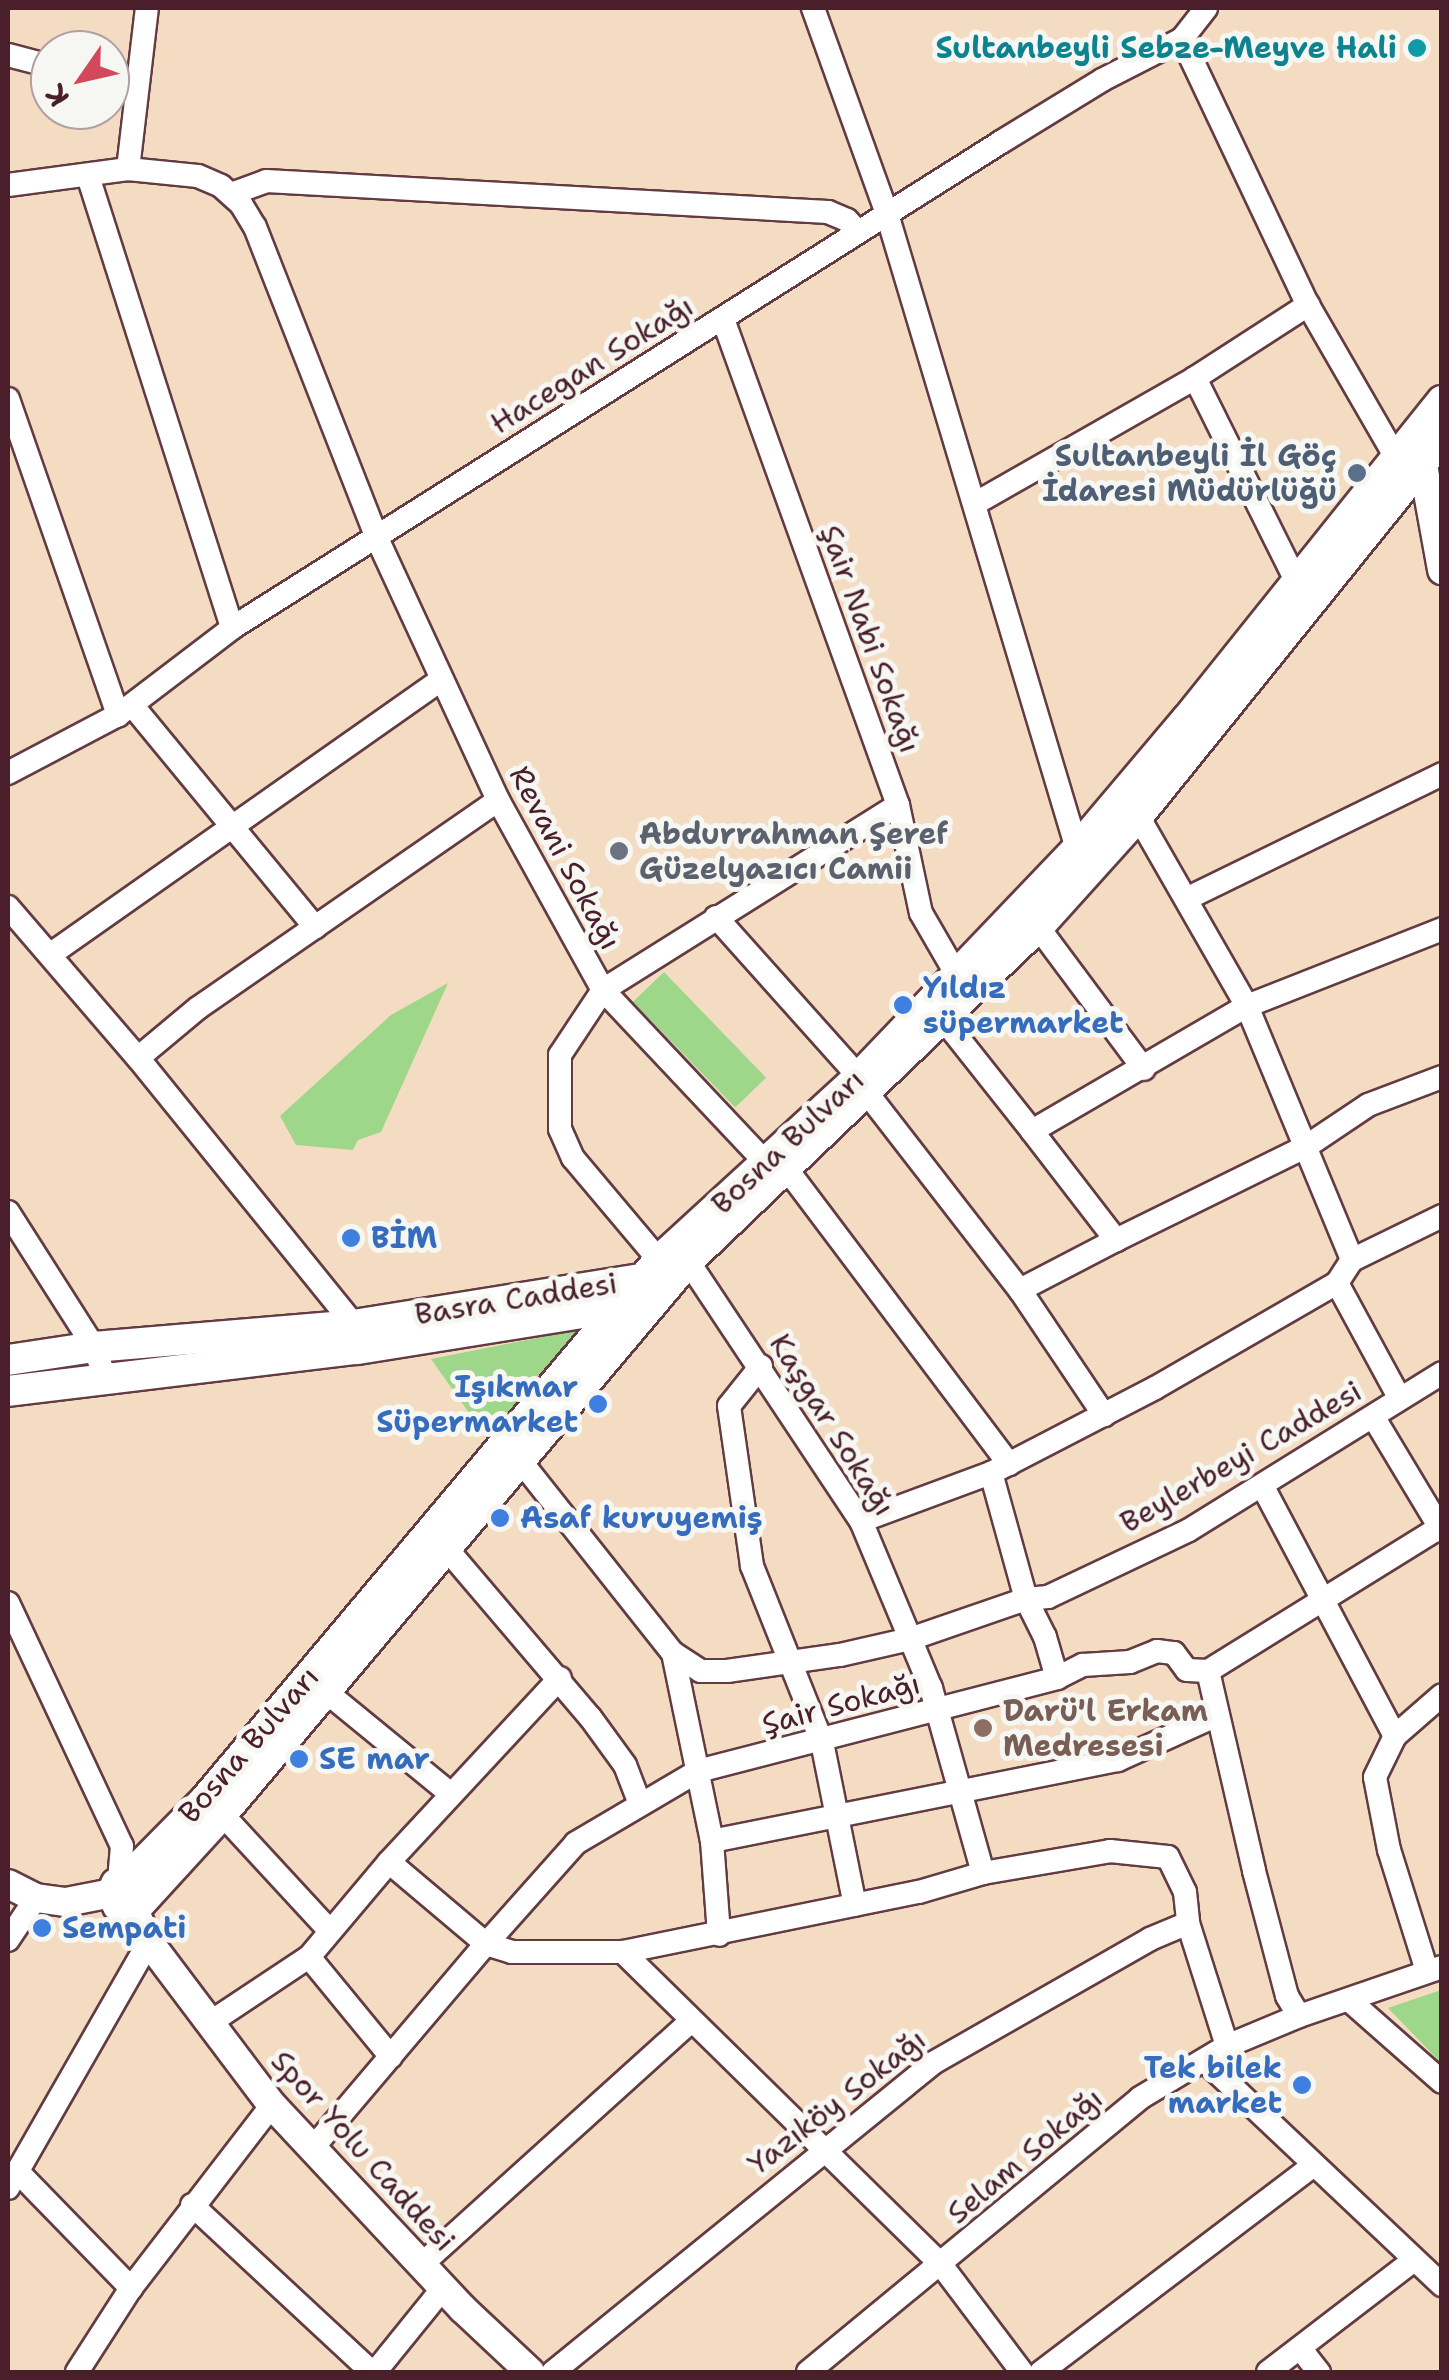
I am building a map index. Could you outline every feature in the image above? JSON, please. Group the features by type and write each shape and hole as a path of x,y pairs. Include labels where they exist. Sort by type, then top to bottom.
{"main road":[{"name":"Bosna Bulvarı","path":"127,1891 654,1282 863,1085 944,1020 1038,926 1138,816 1410,462 1442,401"},
{"name":"Bosna Bulvarı","path":"863,1085 1077,849 1297,583 1410,462 1442,439"},
{"name":"Bosna Bulvarı","path":"127,1891 222,1814 519,1460 654,1282"},
{"name":"Basra Caddesi","path":"8,1391 356,1337 654,1282"},
{"name":"Basra Caddesi","path":"8,1360 94,1347 356,1337"}],"street":[{"path":"128,169 147,8"},
{"path":"813,8 887,214 1077,849"},
{"name":"Hacegan Sokağı","path":"8,773 125,710 232,628 376,536 1102,80 1182,39 1206,8"},
{"path":"1182,39 1308,305 1410,462 1442,570"},
{"path":"130,86 136,88"},
{"path":"8,185 128,169 198,176 232,194 266,180 809,211 838,215 858,232"},
{"path":"88,176 232,628"},
{"name":"Revani Sokağı","path":"232,194 255,227 376,536 440,681 498,800 603,990 776,1166 1000,1469"},
{"path":"976,503 1195,378 1308,305"},
{"name":"Şair Nabi Sokağı","path":"723,319 898,805 921,913 958,977"},
{"path":"1195,378 1297,583"},
{"path":"8,399 125,710 235,826 315,927"},
{"path":"51,954 440,681"},
{"path":"1188,898 1442,774"},
{"path":"138,1058 198,1008 498,800"},
{"path":"603,990 898,805"},
{"path":"1138,816 1247,1006 1352,1260"},
{"path":"8,907 138,1058 356,1337"},
{"path":"716,917 863,1085 1020,1290 1104,1415"},
{"path":"1038,926 1144,1069"},
{"path":"1032,1131 1247,1006 1442,930"},
{"name":"Kaşgar Sokağı","path":"603,990 560,1055 560,1129 573,1158 654,1282 761,1366 862,1521 937,1710 984,1872"},
{"path":"944,1020 1116,1240"},
{"path":"1020,1290 1307,1146 1368,1106 1442,1076"},
{"path":"8,1212 94,1347 105,1377"},
{"path":"862,1521 1000,1469 1104,1415 1337,1283 1352,1260 1442,1216"},
{"path":"1337,1283 1399,1397"},
{"path":"761,1366 729,1406 752,1566 793,1660 822,1742 856,1905"},
{"name":"Beylerbeyi Caddesi","path":"673,1653 702,1671 793,1660 910,1639 1026,1598 1048,1597 1189,1530 1442,1374"},
{"path":"1300,2016 1287,1996 1208,1671 1441,1528 1374,1418"},
{"path":"519,1460 673,1653 712,1842 718,1934"},
{"path":"1000,1469 1026,1598 1058,1678"},
{"path":"1263,1487 1395,1736"},
{"path":"446,1548 560,1678 625,1766 639,1802"},
{"path":"8,1604 13,1634 122,1846 127,1891 66,1902 36,1898 8,1884"},
{"name":"Şair Sokağı","path":"310,2150 576,1842 639,1802 698,1771 1058,1678 1083,1665 1130,1662 1157,1651 1174,1653 1188,1670 1208,1671"},
{"path":"210,2022 309,1957 389,1862 560,1678"},
{"path":"325,1691 451,1794"},
{"path":"1434,1969 1389,1850 1375,1777 1395,1736 1442,1695"},
{"path":"712,1842 1118,1760 1218,1715"},
{"path":"222,1814 329,1930"},
{"path":"389,1862 486,1944 512,1952 623,1952 856,1905 984,1872 1110,1851 1168,1858 1184,1892 1188,1923 1227,2046"},
{"name":"Spor Yolu Caddesi","path":"127,1891 149,1942 272,2106 443,2288 530,2372"},
{"path":"8,1940 36,1898"},
{"name":"Yazıköy Sokağı","path":"552,2372 933,2062 1150,1939 1188,1923"},
{"path":"131,2288 13,2181 149,1942"},
{"path":"623,1952 942,2266 1022,2372"},
{"path":"309,1957 391,2057"},
{"name":"Selam Sokağı","path":"808,2372 942,2266 1140,2098 1227,2046 1434,1969"},
{"path":"1350,2000 1442,2082"},
{"path":"421,2265 692,2020"},
{"path":"1205,2060 1312,2166 1442,2285"},
{"path":"77,2372 131,2288 272,2106"},
{"path":"1041,2372 1312,2166"},
{"path":"192,2205 374,2372 443,2288"},
{"path":"1268,2372 1414,2260"},
{"path":"1300,2348 1318,2372"}],"green space":[{"path":"664,972 766,1078 735,1108 633,1002"},
{"path":"448,983 381,1132 358,1140 353,1150 296,1145 280,1116 391,1015"},
{"path":"587,1328 491,1444 431,1359"},
{"path":"1442,1990 1441,2063 1388,2008"}],"place":[{"name":"Sultanbeyli Sebze-Meyve Hali","path":"1417,48"},
{"name":"Sultanbeyli İl Göç İdaresi Müdürlüğü","path":"1357,473"},
{"name":"Abdurrahman Şeref Güzelyazıcı Camii","path":"619,851"},
{"name":"Yıldız süpermarket","path":"903,1005"},
{"name":"BİM","path":"351,1238"},
{"name":"Işıkmar Süpermarket","path":"598,1404"},
{"name":"Asaf kuruyemiş","path":"500,1518"},
{"name":"Darü'l Erkam Medresesi","path":"983,1728"},
{"name":"SE mar","path":"299,1759"},
{"name":"Sempati","path":"42,1928"},
{"name":"Tek bilek market","path":"1302,2085"}]}
